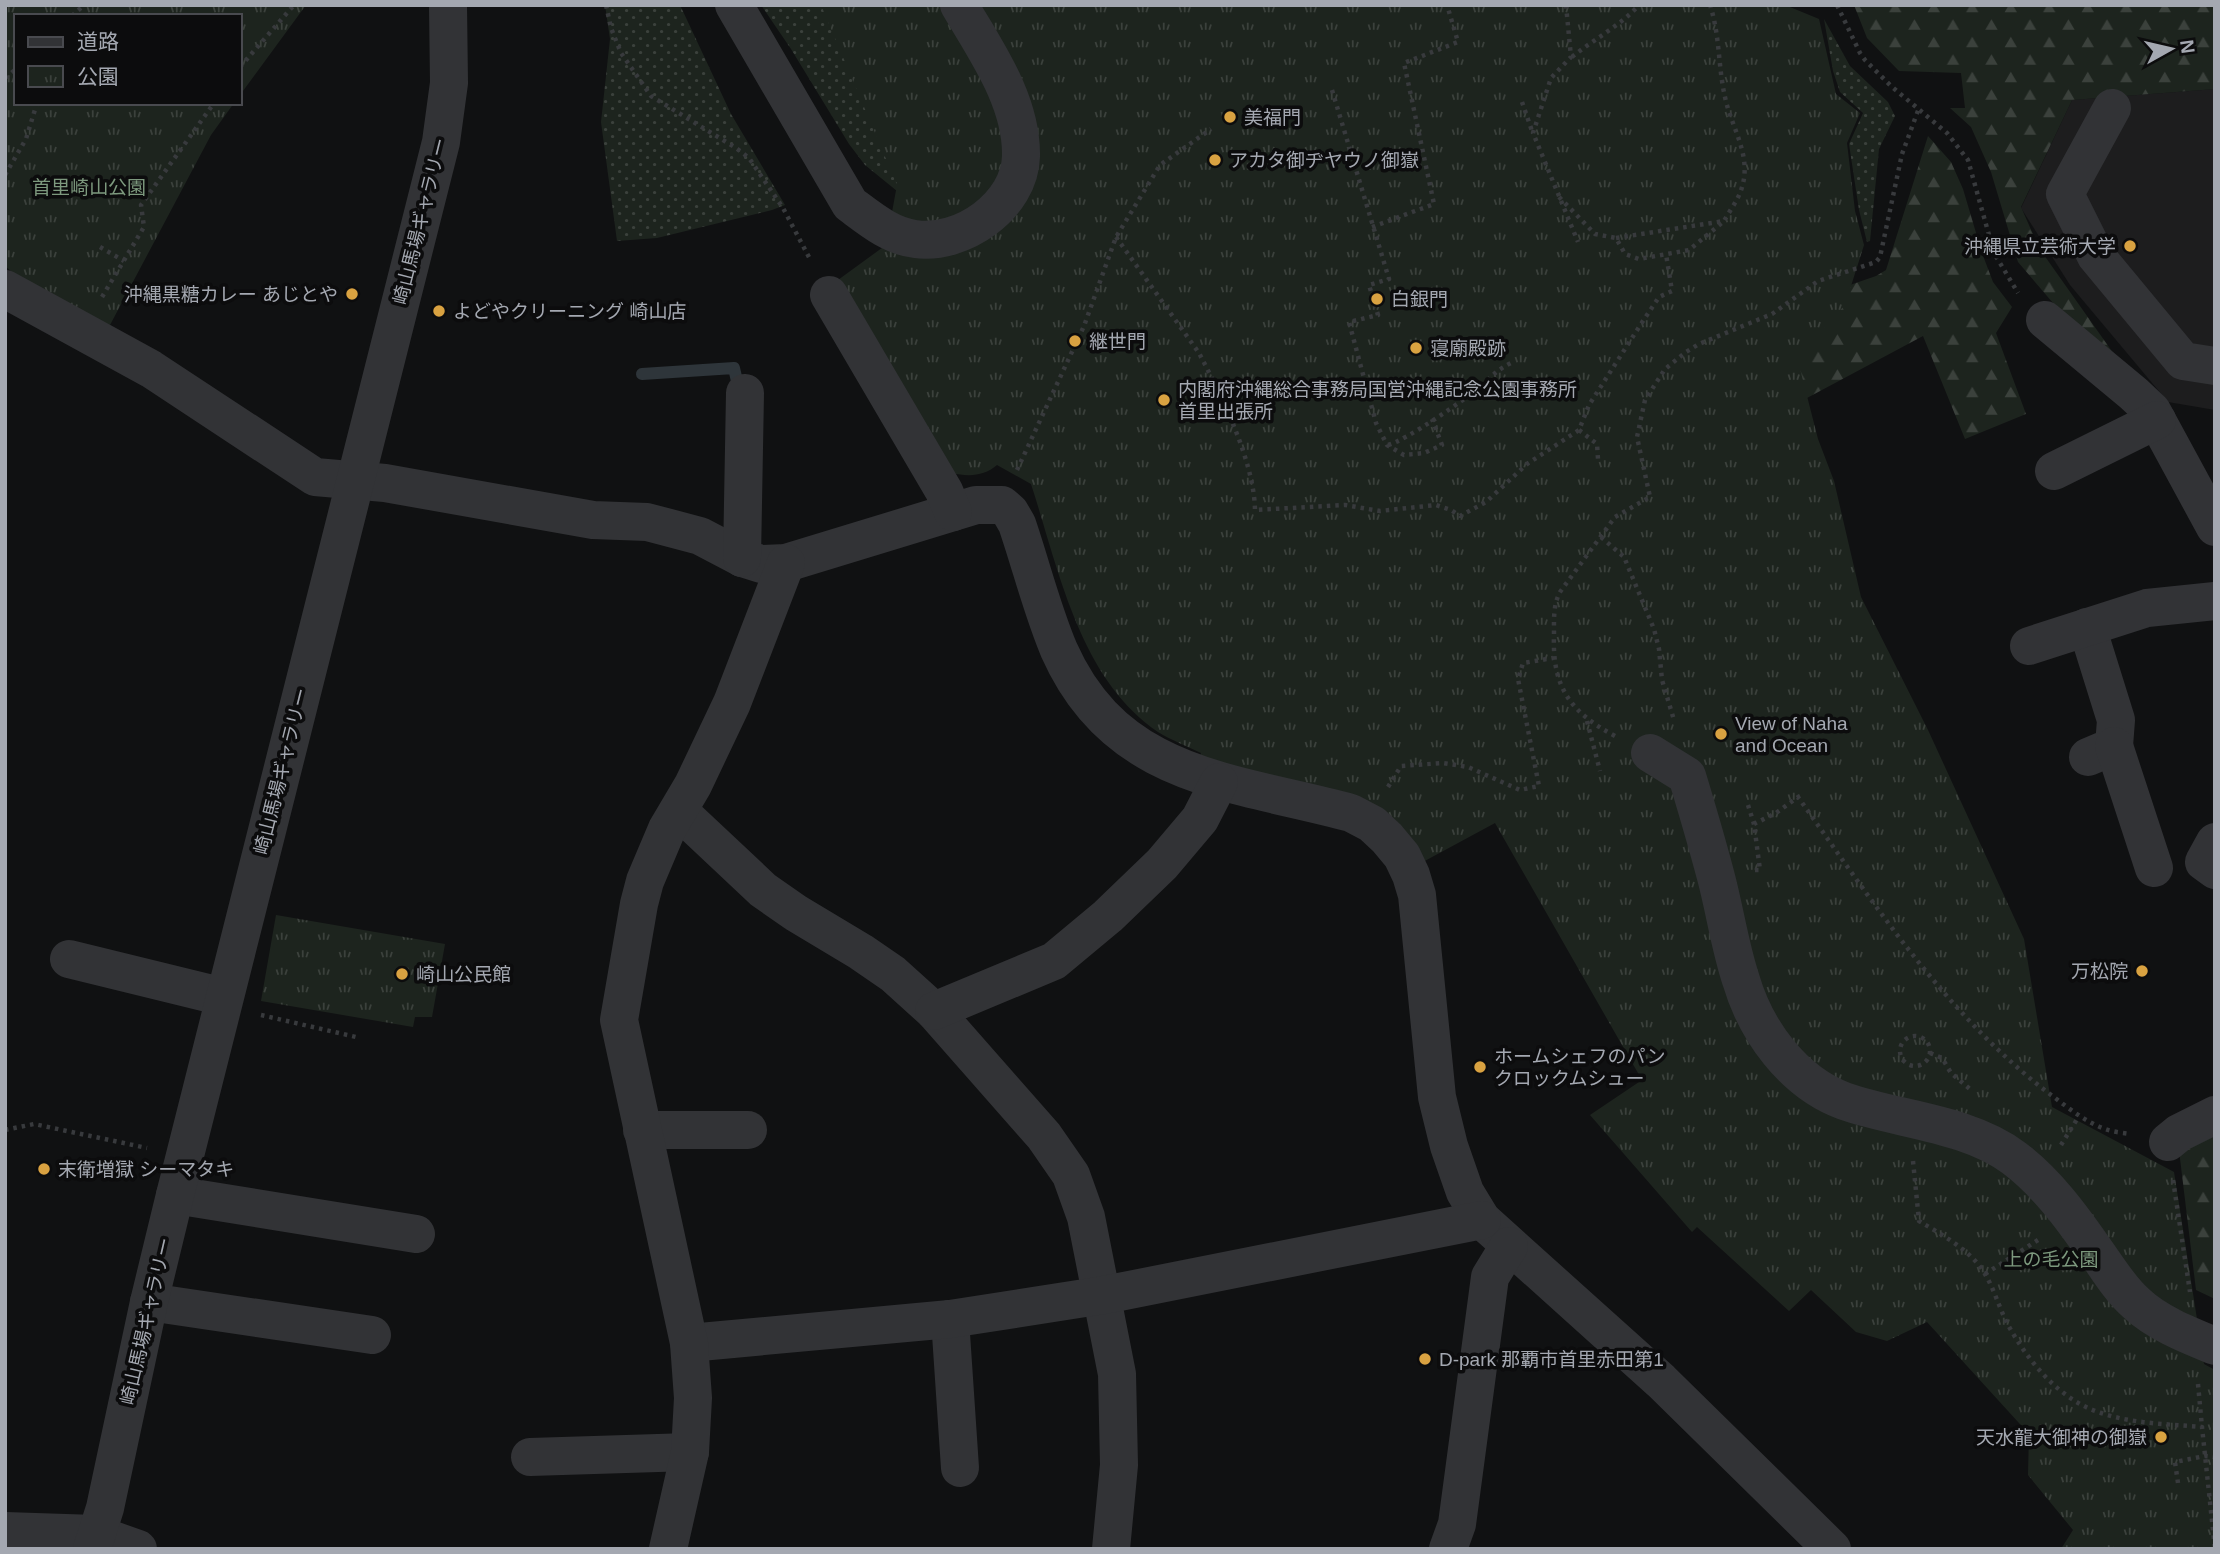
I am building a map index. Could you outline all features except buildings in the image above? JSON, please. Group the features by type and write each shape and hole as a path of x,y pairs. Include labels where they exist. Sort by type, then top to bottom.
{"street":[{"name":"崎山馬場ギャラリー","path":"94,1541 105,1508 175,1195 441,142 449,83 448,5"},
{"path":"734,5 850,204 876,225 914,239 946,238 975,226 997,208 1012,187 1021,159 1019,131 1002,78 959,5"},
{"path":"2112,108 2065,194 2096,256 2183,360 2215,366"},
{"path":"5,289 182,388 305,472 325,479 385,483 580,518 647,523 700,536 742,558 761,564 786,562 976,505 1002,505 1017,524 1059,650 1089,701 1118,731 1149,753 1185,771 1219,782 1351,813 1372,824 1402,856 1417,895 1437,1097 1461,1180 1495,1233 1661,1381 1832,1549"},
{"path":"829,295 944,491 953,512"},
{"path":"2045,320 2134,394 2155,415 2215,527"},
{"path":"742,558 745,393"},
{"path":"2054,471 2155,415"},
{"path":"668,1549 690,1452 693,1398 689,1343 619,1020 645,881 667,829 679,811 732,703 786,562"},
{"path":"2029,646 2147,608 2215,601"},
{"path":"2087,627 2116,720 2101,751 2154,868"},
{"path":"1650,753 1687,776 1717,878 1741,982 1770,1041 1794,1070 1820,1090 1864,1107 1977,1138 2012,1156 2040,1180 2136,1304 2157,1318 2215,1346"},
{"path":"934,1011 1054,961 1108,916 1162,864 1200,819 1219,782"},
{"path":"679,811 763,890 893,974 934,1011 1044,1136 1071,1175 1086,1217 1104,1295 1117,1374 1119,1465 1111,1549"},
{"path":"2215,842 2204,862 2215,870"},
{"path":"69,959 224,998"},
{"path":"2168,1143 2205,1108"},
{"path":"642,1130 748,1130"},
{"path":"175,1195 416,1234"},
{"path":"689,1343 950,1319 1495,1233"},
{"path":"1448,1549 1457,1524 1495,1233"},
{"path":"149,1302 372,1335"},
{"path":"950,1319 960,1468"},
{"path":"530,1457 690,1452"},
{"path":"5,1531 138,1549"}],"path":[{"path":"242,65 294,5"},
{"path":"606,5 621,53 651,96 749,158 783,208 829,295"},
{"path":"1372,227 1434,204 1404,63 1458,42 1447,5"},
{"path":"1566,5 1571,57"},
{"path":"1532,133 1551,78 1571,57 1601,34 1624,22 1639,5"},
{"path":"1616,238 1625,254 1639,259 1689,250 1724,221 1742,188 1744,170 1739,138 1725,99 1717,31 1710,5"},
{"path":"1837,5 1860,52 1891,86 1947,133 1968,160 1994,253 2001,268 2019,295 2045,320"},
{"path":"1332,90 1389,279 1369,285 1378,315 1349,322 1376,423 1387,445 1404,455 1424,453 1442,445 1432,419"},
{"path":"1522,102 1556,194 1578,242"},
{"path":"5,175 26,139 36,105"},
{"path":"83,332 144,227 141,205 213,105"},
{"path":"1612,735 1587,720 1566,696 1556,674 1553,658 1556,599 1615,517 1650,497 1637,437 1645,400 1665,369 1699,344 1772,314 1818,281 1877,262 1902,154 1919,108"},
{"path":"1012,481 1084,326 1116,237 1160,165 1211,129"},
{"path":"1556,194 1595,234 1616,238 1724,221"},
{"path":"1116,237 1199,353 1251,475 1255,510 1345,505 1380,511 1436,505 1460,516 1486,502 1527,464 1578,430 1589,405 1659,297 1672,290 1666,254"},
{"path":"100,247 124,261"},
{"path":"1387,445 1396,443 1480,386 1493,372 1511,363"},
{"path":"1578,430 1597,444 1598,459"},
{"path":"1601,537 1624,557 1654,629 1662,681 1687,776"},
{"path":"1387,787 1401,765 1443,764 1468,768 1520,790 1539,786 1518,679 1523,663 1553,658"},
{"path":"1587,720 1600,771"},
{"path":"1754,824 1776,813 1798,797 1870,898 1965,1018 2026,1075 2078,1115 2105,1129 2168,1143 2191,1294"},
{"path":"1748,805 1754,824 1760,870"},
{"path":"259,1014 356,1037"},
{"path":"1913,1035 1924,1038 1930,1047 1928,1058 1920,1066 1907,1064 1901,1058 1901,1044 1904,1039 1913,1035"},
{"path":"2054,1155 2078,1115"},
{"path":"1909,1118 1919,1221 1955,1243 1974,1260 1985,1274 2007,1323 2024,1352 2052,1383 2099,1413 2133,1421 2202,1427 2215,1549"},
{"path":"5,1130 34,1124 152,1149"},
{"path":"1985,1274 2071,1218"},
{"path":"2178,1483 2175,1462 2205,1456 2215,1457"}],"shaded area":[{"name":"沖縄県立芸術大学","path":"2215,89 2215,410 2168,402 2070,285 2021,208 2072,100"}],"green space":[{"name":"首里崎山公園","path":"5,5 306,5 242,92 242,14 14,14 14,105 233,105 211,135 110,325 43,298 5,266"},
{"path":"605,5 680,5 731,114 785,205 657,238 617,241 601,122 610,39"},
{"path":"761,5 853,5 919,194 897,191 865,165"},
{"name":"上の毛公園","path":"821,5 1785,5 1819,19 1836,94 1860,113 1847,143 1855,211 1864,245 1845,305 1797,357 1818,439 1834,481 1861,597 1928,730 2024,939 2052,1107 2174,1172 2204,1364 2215,1370 2215,1549 2061,1549 2073,1530 2028,1475 2029,1434 1927,1322 1887,1341 1856,1332 1811,1290 1789,1311 1697,1227 1692,1232 1590,1115 1642,1080 1495,823 1421,863 1198,766 1201,753 1158,732 1131,709 1109,683 1075,620 1031,484 997,465 976,475 952,473 838,280 886,245 897,185"},
{"path":"1854,5 2215,5 2215,89 2072,100 2021,207 2039,248 2116,357 2053,303 2018,262 1991,172 1971,127 1950,108 1965,108 1961,73 1899,71 1867,38"},
{"path":"1824,19 1850,66 1888,102 1895,116 1879,149 1870,241 1867,242 1849,144 1863,113 1840,92 1833,71"},
{"path":"1928,136 1951,162 1963,189 1993,282 2012,307 1996,333 2026,414 1965,439 1923,336 1792,406 1632,521 1824,294 1886,270"},
{"path":"276,915 445,944 432,1017 415,1017 413,1027 261,1001"},
{"path":"2215,1121 2215,1299 2196,1290 2178,1142"}],"waterway":[{"path":"642,374 734,368 739,390"}],"place":[{"name":"美福門","path":"1230,117"},
{"name":"アカタ御ヂヤウノ御嶽","path":"1215,160"},
{"name":"沖縄県立芸術大学","path":"2130,246"},
{"name":"沖縄黒糖カレー あじとや","path":"352,294"},
{"name":"白銀門","path":"1377,299"},
{"name":"よどやクリーニング 崎山店","path":"439,311"},
{"name":"継世門","path":"1075,341"},
{"name":"寝廟殿跡","path":"1416,348"},
{"name":"内閣府沖縄総合事務局国営沖縄記念公園事務所 首里出張所","path":"1164,400"},
{"name":"View of Naha and Ocean","path":"1721,734"},
{"name":"万松院","path":"2142,971"},
{"name":"崎山公民館","path":"402,974"},
{"name":"ホームシェフのパン クロックムシュー","path":"1480,1067"},
{"name":"末衛増獄 シーマタキ","path":"44,1169"},
{"name":"D-park 那覇市首里赤田第1","path":"1425,1359"},
{"name":"天水龍大御神の御嶽","path":"2161,1437"}]}
